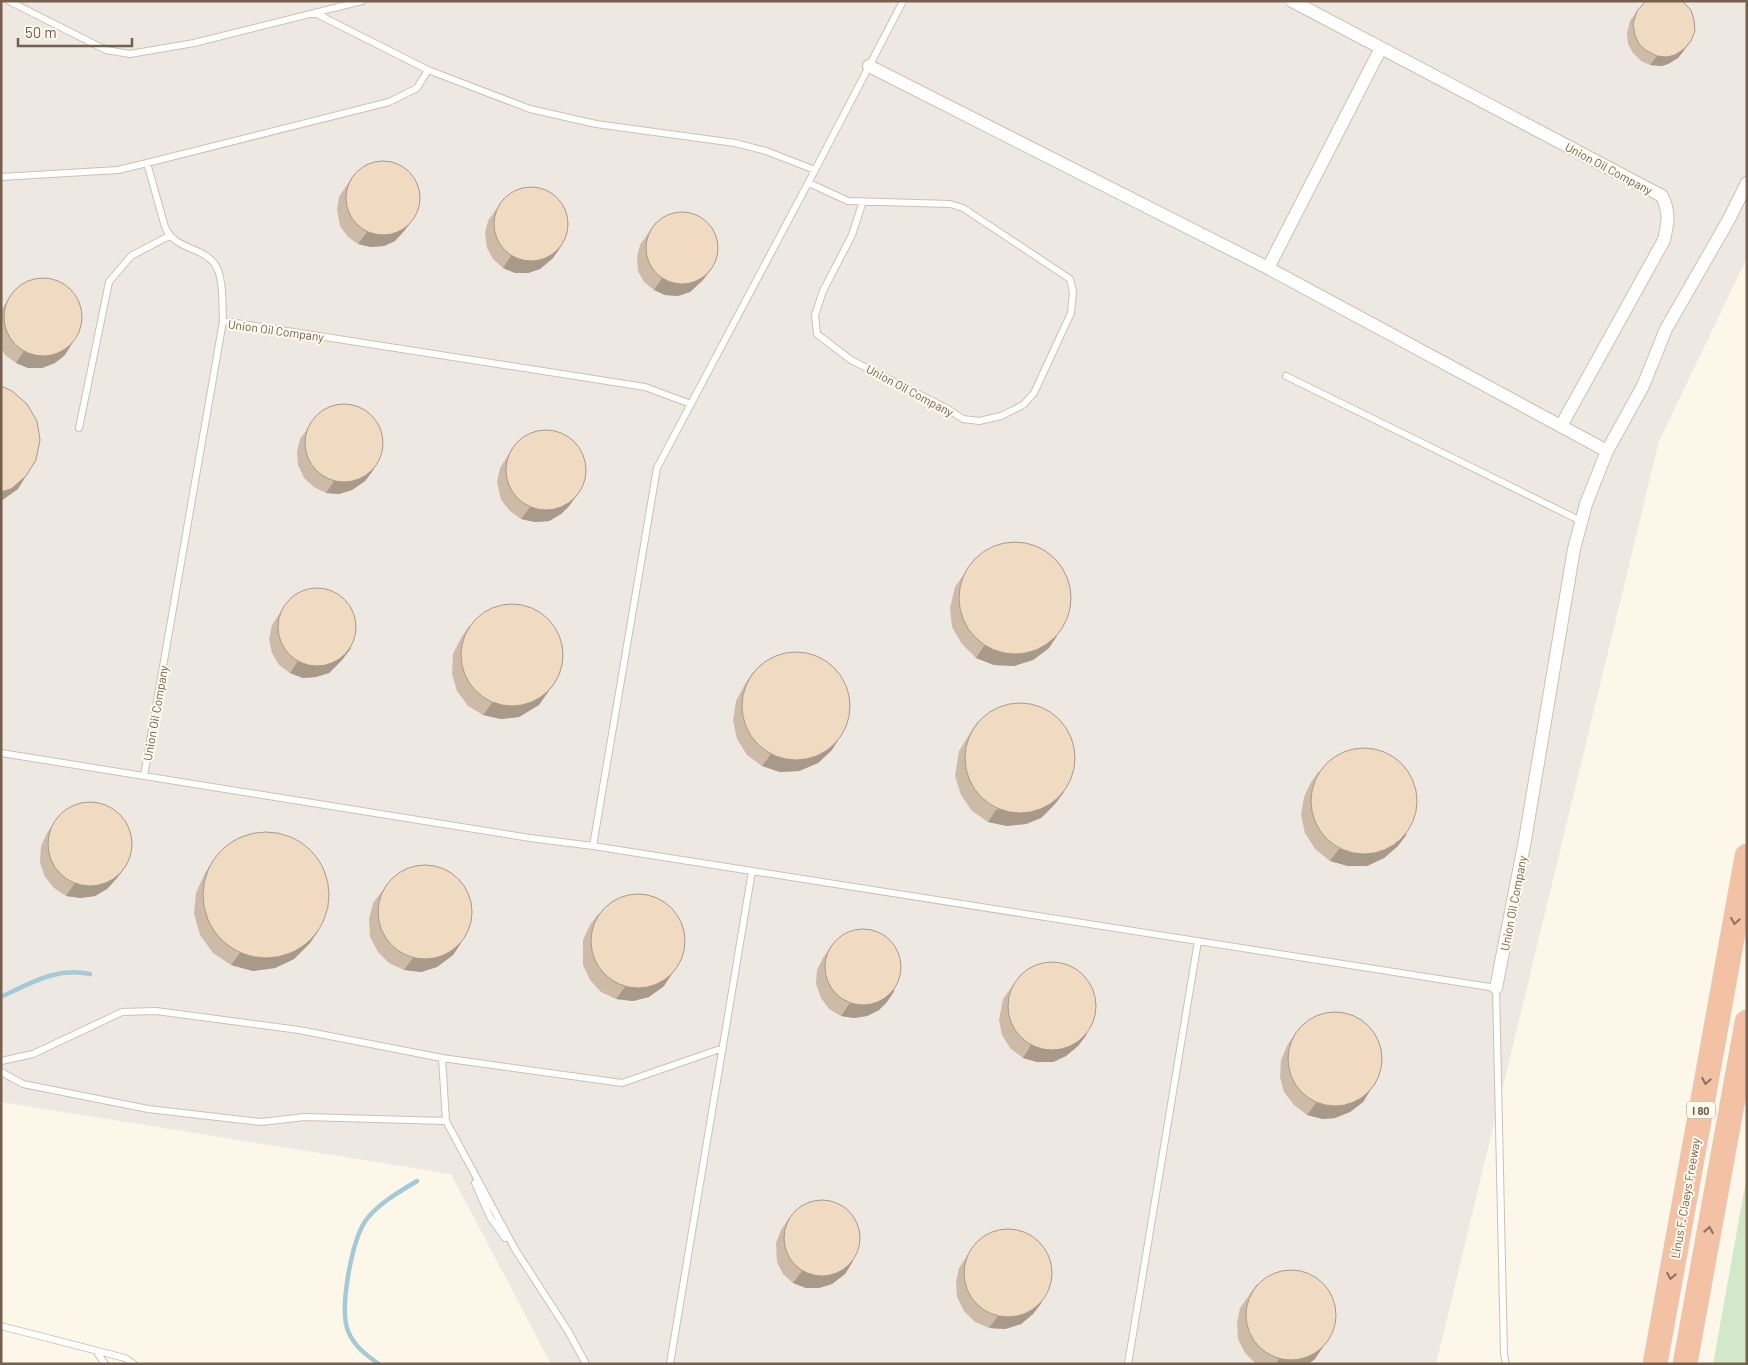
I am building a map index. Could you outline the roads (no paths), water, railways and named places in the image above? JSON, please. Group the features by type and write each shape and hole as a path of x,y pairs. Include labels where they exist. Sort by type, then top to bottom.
{"highway":[{"name":"Linus F. Claeys Freeway","path":"1655,1364 1747,856"},
{"name":"I 80","path":"1685,1364 1747,1022"}],"street":[{"name":"Union Oil Company","path":"1292,1 1662,196 1667,207 1668,222 1664,240 1561,426"},
{"path":"1268,268 1381,48"},
{"path":"869,66 1268,268 1607,451"},
{"name":"Union Oil Company","path":"1496,988 1526,830 1574,549 1586,504 1607,451 1643,386 1666,330 1728,221 1747,183"}],"lane":[{"path":"10,1 106,50 130,54 194,43 362,1"},
{"path":"593,846 657,468 809,183 903,1"},
{"path":"315,13 428,70 530,109 596,124 735,143 766,150 815,170"},
{"path":"1,177 118,170 147,163 390,102 417,88 428,70"},
{"path":"147,163 169,236 205,256 215,264 222,284 223,321"},
{"name":"Union Oil Company","path":"809,183 848,201 863,201 950,204 963,208 1070,279 1073,292 1071,313 1034,393 1023,405 1001,416 979,421 963,420 948,409 851,360 817,334 815,315 822,291 852,234 863,201"},
{"path":"78,428 110,282 131,256 169,236"},
{"name":"Union Oil Company","path":"144,776 223,321 645,386 691,404"},
{"path":"1286,376 1582,521"},
{"path":"1,753 530,838 593,846 1496,988"},
{"path":"670,1364 752,871"},
{"path":"1128,1364 1198,941"},
{"name":"Union Oil Company","path":"1496,988 1504,1354 1506,1364"},
{"path":"1,1061 33,1054 122,1012 156,1011 299,1030 442,1058 622,1083 722,1048"},
{"path":"442,1058 446,1121 515,1249 568,1331 585,1364"},
{"path":"1,1072 23,1084 148,1109 261,1122 305,1117 446,1121"},
{"path":"1,1326 125,1358 134,1364"},
{"path":"96,1351 105,1364"}],"waterway":[{"path":"1,997 33,982 55,975 78,972 90,974"},
{"path":"379,1364 357,1346 348,1331 345,1307 348,1274 356,1243 366,1220 383,1203 417,1181"}]}
